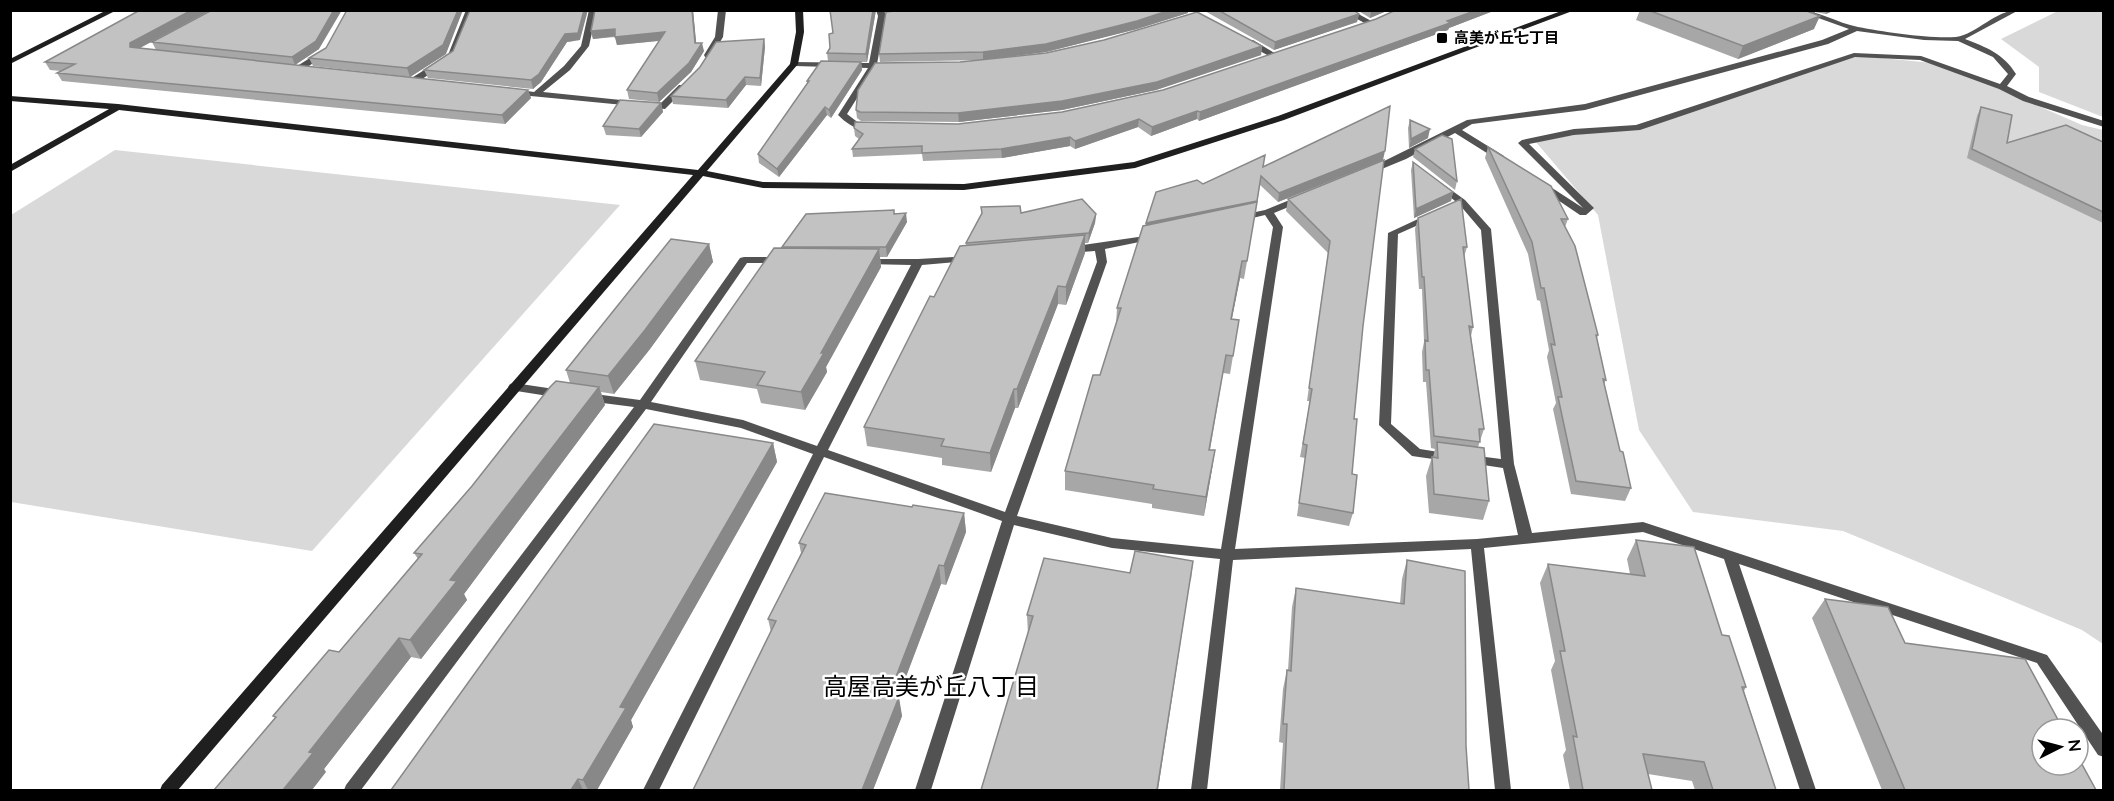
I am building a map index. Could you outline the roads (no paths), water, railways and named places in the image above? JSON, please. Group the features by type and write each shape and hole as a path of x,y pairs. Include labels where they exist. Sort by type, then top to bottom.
{"street":[{"path":"10,62 114,10"},
{"path":"413,81 451,56 470,10"},
{"path":"536,94 567,68 585,46 593,10"},
{"path":"702,64 719,37 722,10"},
{"path":"168,790 514,387 702,174 794,64 800,32 799,10"},
{"path":"1344,10 1376,21 1360,26"},
{"path":"10,98 118,107 702,174 763,185 964,186 1135,165 1281,118 1572,10"},
{"path":"1798,10 1856,29 1924,38 1959,39 1984,49 2006,62 2012,74 2002,87"},
{"path":"1959,39 2016,10"},
{"path":"880,127 858,126 842,115 873,66 881,13 893,15"},
{"path":"1362,174 1408,160 1470,122 1585,107 1825,42 1856,29"},
{"path":"1240,37 1272,54"},
{"path":"297,69 324,53 329,45"},
{"path":"1262,58 1283,50"},
{"path":"1537,182 1583,213 1589,208 1522,143 1574,132 1637,128 1854,55 1921,58 2002,87 2026,99 2103,124"},
{"path":"794,64 884,66"},
{"path":"285,68 308,71"},
{"path":"401,80 424,82"},
{"path":"503,90 662,107 687,82"},
{"path":"10,169 118,107"},
{"path":"1456,130 1509,163"},
{"path":"1429,177 1452,207 1486,229 1508,464 1526,538"},
{"path":"1223,222 1268,212 1310,195"},
{"path":"1452,207 1393,233 1385,425 1416,453 1508,464"},
{"path":"1199,790 1227,555 1278,227 1268,212"},
{"path":"1054,251 1100,247 1167,233"},
{"path":"923,790 1009,519 1102,262 1100,247"},
{"path":"849,261 918,262 975,257"},
{"path":"352,790 643,405 744,260 790,260"},
{"path":"651,790 918,262"},
{"path":"514,387 643,405 743,424 1009,519 1112,543 1227,555 1477,544 1643,527 2042,658 2103,750"},
{"path":"1477,544 1503,790"},
{"path":"1730,557 1808,790"}],"place":[{"name":"高美が丘七丁目","path":"1442,38"}],"district":[{"name":"高屋高美が丘八丁目","path":"931,687"}]}
